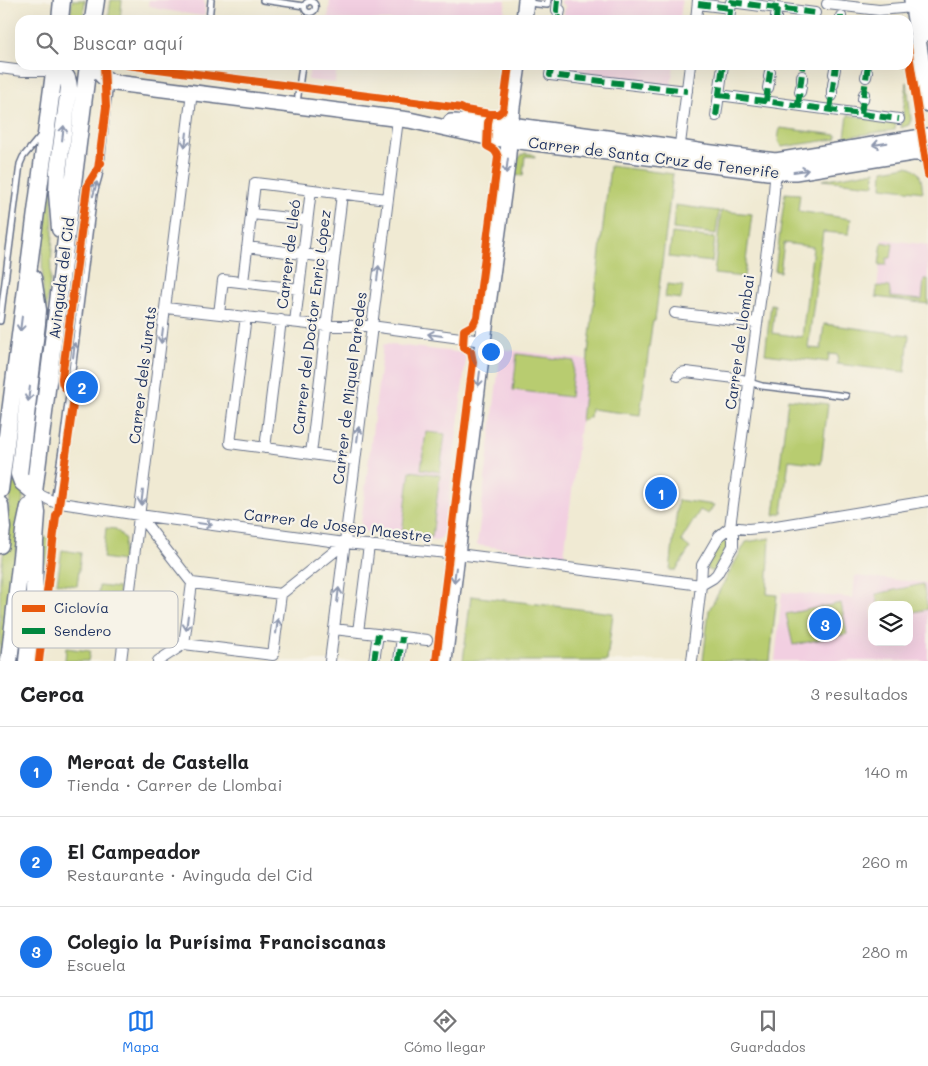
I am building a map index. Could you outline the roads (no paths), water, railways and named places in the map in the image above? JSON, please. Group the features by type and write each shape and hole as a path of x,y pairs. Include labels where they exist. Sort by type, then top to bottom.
{"main road":[{"path":"94,15 96,0"},
{"path":"0,490 54,70"},
{"path":"57,70 67,78 69,88 58,171 62,269"},
{"name":"Avinguda del Cid","path":"17,591 24,531 34,492 87,70"},
{"path":"30,258 38,316 19,474 22,482 34,492"},
{"name":"Avinguda del Cid","path":"34,492 37,513 34,591"},
{"path":"0,505 2,528 0,545"},
{"name":"Avinguda del Cid","path":"9,661 12,635"},
{"name":"Avinguda del Cid","path":"27,661 28,648"}],"street":[{"path":"558,0 557,10 560,10 559,15"},
{"path":"525,15 526,1"},
{"path":"697,15 698,2 730,8"},
{"path":"729,15 731,2 777,14 812,13"},
{"path":"827,4 879,10 916,2"},
{"path":"916,2 928,33"},
{"path":"916,2 928,104"},
{"path":"0,68 15,70"},
{"path":"15,70 33,70"},
{"path":"98,70 110,82"},
{"path":"444,661 517,70"},
{"path":"551,70 687,91"},
{"path":"679,154 689,70"},
{"path":"716,116 722,70"},
{"path":"719,96 769,81 833,88 865,87 900,118"},
{"name":"Carrer de Santa Cruz de Tenerife","path":"110,82 404,120 487,137 510,132 776,167 795,172 912,153 928,156"},
{"name":"Carrer dels Jurats","path":"130,591 192,92"},
{"name":"Carrer de Miquel Paredes","path":"330,661 388,199 404,120"},
{"name":"Carrer de Santa Cruz de Tenerife","path":"776,167 928,136"},
{"name":"Carrer de Llombai","path":"702,585 717,574 733,546 730,527 776,167"},
{"path":"243,282 255,183 388,199"},
{"name":"Carrer de Lleó","path":"295,322 311,190"},
{"name":"Carrer del Doctor Enric López","path":"311,454 342,194"},
{"path":"252,214 307,220"},
{"path":"248,248 334,258"},
{"path":"219,314 223,280 299,289"},
{"path":"166,308 326,326 371,326 484,341"},
{"path":"675,313 757,323"},
{"path":"246,316 230,444 355,460"},
{"name":"Carrer de Lleó","path":"265,448 281,320"},
{"path":"678,376 686,372 735,378 749,382"},
{"name":"Carrer de Josep Maestre","path":"34,492 54,502 139,515 345,543 458,554 702,585"},
{"path":"692,661 702,585 702,565 719,536 730,527 748,529 774,526 928,501"},
{"path":"139,515 192,583 281,594 345,543"},
{"path":"358,632 369,545"},
{"path":"184,644 192,583"},
{"path":"178,648 184,644 276,658 281,594"},
{"path":"334,629 427,640"},
{"path":"374,661 378,634"},
{"path":"398,661 402,637"},
{"name":"Carrer dels Jurats","path":"121,661 123,648"},
{"path":"158,661 178,648"}],"lane":[{"path":"209,15 211,0"},
{"path":"263,0 304,6 309,12"},
{"path":"526,1 547,5 548,0"},
{"path":"304,6 307,2 311,1 315,4 314,12 309,12"},
{"path":"297,106 301,70"},
{"name":"Avinguda del Cid","path":"54,502 94,194 101,168 110,82"},
{"path":"0,321 20,164 23,157 47,128"},
{"path":"749,382 762,386 846,396"}],"place":[{"name":"El Campeador","path":"82,387"},
{"name":"Mercat de Castella","path":"661,493"},
{"name":"Colegio la Purísima Franciscanas","path":"825,624"}]}
